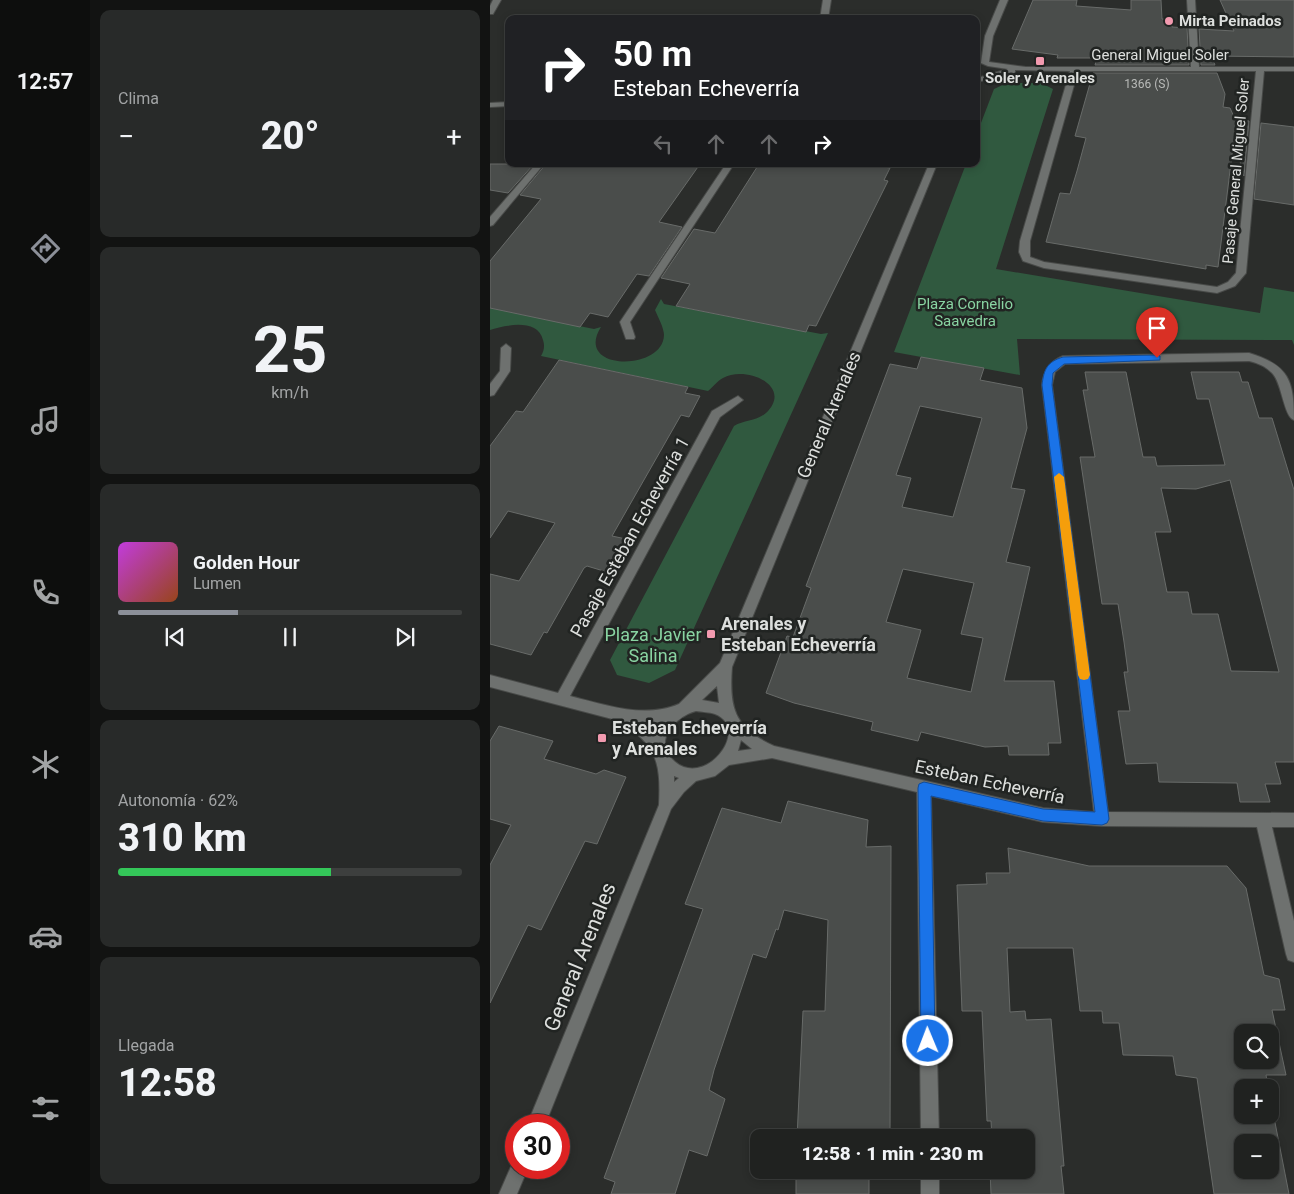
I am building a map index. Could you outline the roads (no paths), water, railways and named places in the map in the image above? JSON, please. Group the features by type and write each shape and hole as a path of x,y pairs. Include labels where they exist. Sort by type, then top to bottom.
{"street":[{"path":"490,12 496,0"},
{"path":"825,15 827,0"},
{"path":"980,46 988,37 1004,0"},
{"path":"1191,0 1195,69"},
{"path":"980,80 992,72 991,67 987,64 988,37"},
{"name":"General Miguel Soler","path":"980,62 1026,69"},
{"name":"General Miguel Soler","path":"980,81 1002,72 1026,69 1294,69"},
{"name":"Pasaje General Miguel Soler","path":"1075,69 1025,241 1023,254 1025,259 1032,263 1044,265 1217,290 1235,282 1241,273 1260,69"},
{"path":"490,105 505,104"},
{"path":"490,223 537,167"},
{"path":"630,337 626,322 728,167"},
{"name":"General Arenales","path":"679,710 712,682 725,666 933,167"},
{"path":"490,392 505,371 506,348"},
{"path":"1102,819 1047,385 1048,372 1054,365 1063,360 1076,359 1249,357 1265,361 1277,369 1294,416"},
{"name":"Pasaje Esteban Echeverría 1","path":"561,700 716,414 738,400"},
{"name":"General Arenales","path":"725,666 723,693 728,714"},
{"path":"490,681 623,716 660,716 696,704 719,708 728,714 736,728 734,749 720,767 707,773 693,775 680,773 669,767 660,752 637,725 623,716"},
{"path":"660,752 662,728 679,710"},
{"name":"Esteban Echeverría","path":"736,728 759,746 772,752 1043,815 1102,819 1294,820"},
{"name":"General Arenales","path":"660,752 666,767 666,805"},
{"name":"Esteban Echeverría","path":"728,758 772,752"},
{"name":"General Arenales","path":"540,1114 666,805 679,787 693,775"},
{"path":"924,788 930,1129"},
{"path":"1264,820 1294,954"},
{"path":"508,1194 514,1179"},
{"path":"930,1179 930,1194"}],"place":[{"name":"Mirta Peinados","path":"1169,21"},
{"name":"Soler y Arenales","path":"1040,61"},
{"name":"Arenales y Esteban Echeverría","path":"711,634"},
{"name":"Esteban Echeverría y Arenales","path":"602,738"}],"park label":[{"name":"Plaza Cornelio Saavedra","path":"965,312"},
{"name":"Plaza Javier Salina","path":"653,645"}]}
